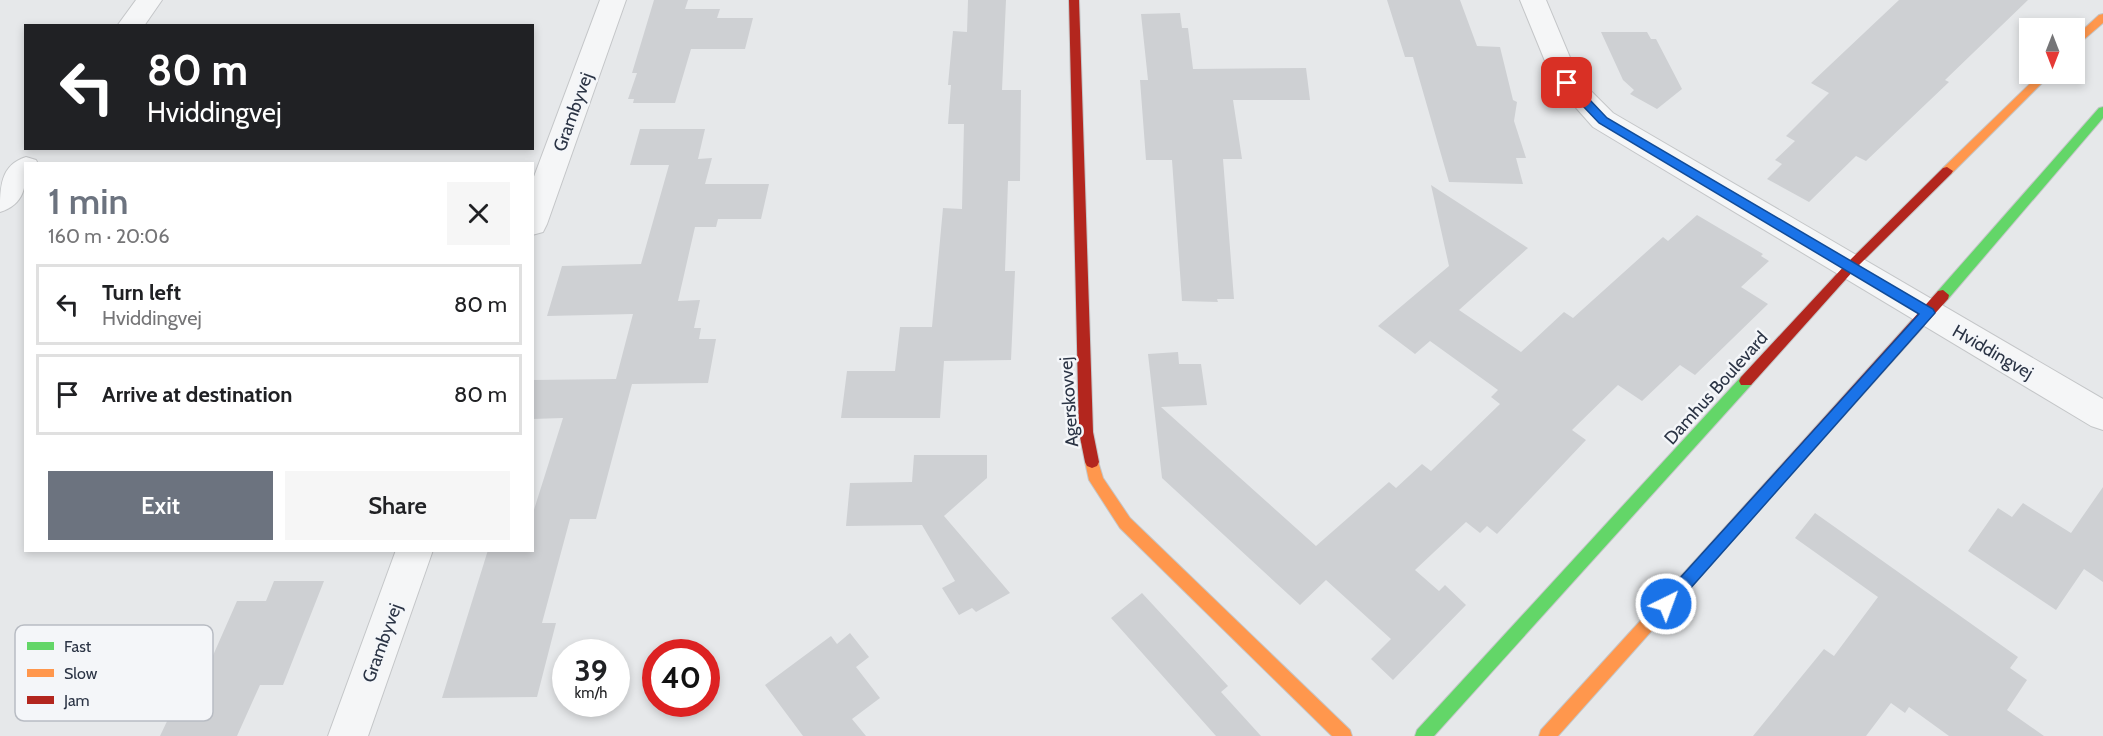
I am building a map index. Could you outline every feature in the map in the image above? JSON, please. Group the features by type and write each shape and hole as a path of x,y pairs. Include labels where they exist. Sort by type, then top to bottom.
{"street":[{"path":"131,24 149,0"},
{"name":"Grambyvej","path":"534,218 613,0"},
{"name":"Agerskovvej","path":"1074,0 1086,432 1096,480 1125,523 1344,736"},
{"name":"Hviddingvej","path":"1533,0 1567,83 1603,120 2103,416"},
{"path":"2085,34 2103,17"},
{"name":"Damhus Boulevard","path":"1423,736 1851,266 2036,84"},
{"path":"1547,736 1928,313 2103,111"},
{"path":"0,201 24,169"},
{"name":"Grambyvej","path":"348,736 414,552"}],"building":[{"path":"654,0 688,0 685,9 720,9 717,18 753,18 745,49 691,49 675,103 633,103 634,99 628,99 637,73 632,73"},
{"path":"968,0 1006,0 1002,90 1021,90 1020,181 1008,181 1005,271 1015,271 1011,360 944,361 940,418 841,418 847,371 895,371 900,327 932,327 943,208 962,209 964,124 948,124 951,85 948,85 953,31 967,32"},
{"path":"1387,0 1460,0 1477,46 1500,47 1513,100 1517,102 1514,121 1526,158 1516,158 1523,184 1449,182 1413,57 1405,57"},
{"path":"1899,0 2028,0 1945,80 1949,82 1866,161 1856,156 1809,202 1767,179 1782,164 1775,160 1795,141 1786,136 1829,93 1811,83"},
{"path":"1180,13 1182,28 1188,28 1193,69 1306,68 1310,100 1233,100 1242,159 1223,159 1234,299 1217,299 1218,302 1182,301 1172,160 1146,160 1140,80 1148,80 1141,14"},
{"path":"1601,32 1647,32 1651,39 1656,39 1682,89 1657,109 1630,94 1634,90 1623,80"},
{"path":"640,129 705,129 698,159 712,158 705,184 769,184 761,219 718,219 716,227 695,227 678,301 700,300 694,328 701,328 699,339 716,339 708,383 632,384 596,519 570,519 542,623 556,623 537,697 442,698 487,552 534,552 534,510 563,418 534,419 534,380 616,379 633,314 547,316 562,266 641,264 669,165 630,165"},
{"path":"1431,185 1528,248 1459,310 1521,352 1564,312 1573,318 1663,237 1668,241 1697,215 1763,254 1761,256 1769,261 1741,287 1768,304 1695,375 1680,365 1642,401 1618,385 1572,430 1586,440 1497,534 1487,526 1480,533 1466,522 1415,570 1439,591 1445,585 1466,605 1393,680 1371,659 1391,639 1326,580 1300,605 1162,478 1148,354 1178,352 1179,364 1201,364 1207,405 1161,407 1316,546 1389,482 1396,488 1422,464 1431,471 1500,404 1491,397 1498,390 1430,341 1415,354 1378,326 1449,266"},
{"path":"914,455 987,455 987,478 944,516 1010,593 976,612 972,608 959,615 942,588 955,581 922,525 846,526 850,483 912,482"},
{"path":"2103,487 2103,582 2084,569 2056,610 1968,551 1998,508 2012,517 2023,503 2071,533"},
{"path":"1815,513 2018,657 2010,668 2027,680 2007,710 2044,736 1949,736 1909,707 1905,713 1891,703 1866,736 1753,736 1824,649 1834,656 1878,597 1795,538"},
{"path":"274,581 324,581 283,685 260,685 237,736 160,736 167,721 213,721 213,655 237,601 266,601"},
{"path":"1142,593 1228,686 1221,692 1261,736 1216,736 1111,618"},
{"path":"850,633 869,657 856,667 880,698 852,719 866,736 803,736 765,685 831,636 837,644"}],"traffic: fast":[{"path":"1943,295 2103,111"},
{"path":"1423,736 1746,381"}],"traffic: slow":[{"path":"2085,34 2103,17"},
{"path":"1947,171 2036,84"},
{"path":"1092,462 1096,480 1125,523 1344,736"},
{"path":"1547,736 1707,558"}],"traffic: jam":[{"path":"1074,0 1086,432 1092,462"},
{"path":"1746,381 1851,266 1947,171"},
{"path":"1707,558 1943,295"}],"route":[{"path":"1567,83 1603,120 1928,313 1666,604"}]}
